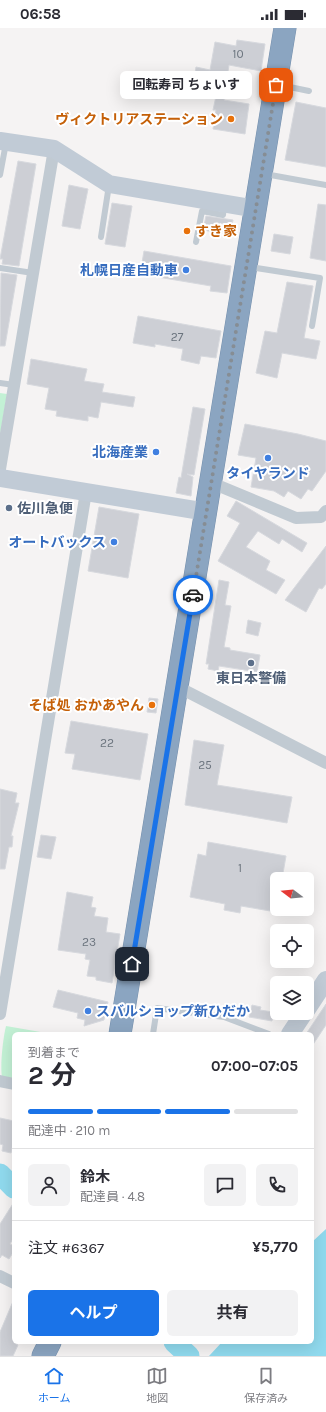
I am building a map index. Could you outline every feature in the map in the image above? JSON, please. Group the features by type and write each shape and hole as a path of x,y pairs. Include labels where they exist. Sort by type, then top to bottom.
{"highway":[{"path":"120,1032 286,28"},
{"path":"43,1356 49,1344"}],"street":[{"path":"3,142 54,149 87,172 109,184 256,209"},
{"path":"0,468 54,149"},
{"path":"0,478 207,512"},
{"path":"212,483 296,518 321,518 326,511"},
{"path":"0,1014 86,492"},
{"path":"178,687 326,763"},
{"path":"314,998 326,980"},
{"path":"291,1032 299,1020"},
{"path":"0,1081 12,1084"},
{"path":"0,1276 12,1282"}],"lane":[{"path":"276,85 310,91"},
{"path":"0,175 3,142"},
{"path":"262,174 326,185"},
{"path":"101,237 109,184"},
{"path":"196,242 202,211 223,215 225,204"},
{"path":"247,266 320,278 312,326"},
{"path":"0,268 33,274"},
{"path":"0,383 14,385"},
{"path":"153,1032 157,1008 224,1017 264,1032"}],"green space":[{"path":"0,393 7,394 0,435"},
{"path":"6,1026 40,1032 12,1032 12,1079 2,1077 1,1066"}],"water":[{"path":"326,1229 326,1356 209,1356 220,1344 314,1344 314,1240"}],"building":[{"path":"237,40 265,44 261,71 229,65 224,100 249,104 245,134 213,129 216,110 213,110 216,96 192,92 196,67 210,70 215,42 236,46"},
{"path":"296,102 326,108 326,167 285,160"},
{"path":"18,161 36,164 19,266 2,264 3,259 0,259"},
{"path":"69,185 88,189 80,229 62,226"},
{"path":"112,203 132,206 125,247 105,244"},
{"path":"318,204 326,205 326,261 310,258"},
{"path":"206,216 233,220 230,235 203,230"},
{"path":"274,234 293,237 290,254 271,251"},
{"name":"札幌日産自動車","path":"144,251 231,266 227,293 210,291 211,286 140,274"},
{"path":"1,273 17,275 5,346 0,346"},
{"path":"287,282 313,286 304,338 320,341 316,359 282,353 277,378 256,373 265,331 277,333"},
{"path":"138,316 221,331 216,358 201,356 199,364 181,360 183,349 155,344 155,347 133,343"},
{"path":"31,359 87,369 84,381 104,384 102,392 135,397 133,407 101,402 98,418 88,416 88,421 56,416 57,411 45,409 49,388 27,384"},
{"path":"193,407 205,409 194,475 187,474 193,477 191,496 176,493 179,477 181,478"},
{"path":"245,424 326,441 326,471 312,491 308,489 301,499 288,491 284,497 274,491 251,487 256,458 238,455"},
{"path":"236,501 307,543 302,552 282,539 279,544 258,531 246,547 270,561 266,570 285,580 276,594 218,561 240,523 227,516"},
{"name":"オートバックス","path":"99,507 139,514 128,578 88,571"},
{"path":"326,546 326,584 322,589 319,588 306,612 285,600"},
{"path":"219,580 229,582 225,605 231,606 224,647 230,648 230,650 260,655 257,672 219,666 218,671 208,669 209,664 206,664"},
{"path":"248,620 261,623 258,636 246,633"},
{"name":"そば処 おかあやん","path":"149,698 158,699 156,713 147,712"},
{"path":"71,721 148,734 140,780 72,769 75,754 65,753"},
{"path":"194,740 224,745 217,785 292,797 287,823 185,805"},
{"path":"0,789 17,793 15,803 19,803 11,836 13,836 12,847 9,847 5,869 0,869"},
{"path":"41,835 56,837 51,859 37,857"},
{"path":"208,842 286,856 283,872 270,872 270,911 241,906 240,913 224,910 225,904 190,897 198,854 206,856"},
{"path":"67,892 93,897 91,907 96,908 94,916 108,918 106,932 120,934 112,983 96,980 96,977 87,976 90,960 85,959 86,954 58,950"},
{"name":"スバルショップ新ひだか","path":"58,990 108,1002 104,1020 84,1026 85,1020 77,1018 78,1013 53,1007"},
{"path":"326,1004 326,1025 314,1043 314,1032 307,1032"},
{"path":"252,1005 261,1007 260,1010 270,1012 270,1020 272,1021 249,1017"},
{"path":"0,1118 12,1121 11,1153 2,1151 3,1145 0,1144"},
{"path":"12,1205 12,1240 10,1244 12,1245 12,1254 9,1259 2,1255 0,1258 0,1224"},
{"path":"12,1304 12,1344 18,1345 13,1356 0,1356 0,1332"}],"waterway":[{"path":"0,1174 12,1186"},
{"path":"176,1344 189,1356"}],"way so far":[{"path":"193,595 276,85"}],"place":[{"name":"回転寿司 ちょいす","path":"276,85"},
{"name":"ヴィクトリアステーション","path":"231,119"},
{"name":"すき家","path":"187,231"},
{"name":"札幌日産自動車","path":"186,270"},
{"name":"北海産業","path":"156,452"},
{"name":"タイヤランド","path":"268,458"},
{"name":"佐川急便","path":"9,508"},
{"name":"オートバックス","path":"114,542"},
{"name":"東日本警備","path":"251,663"},
{"name":"そば処 おかあやん","path":"152,705"},
{"name":"スバルショップ新ひだか","path":"88,1011"}],"route":[{"path":"132,964 193,595"}]}
